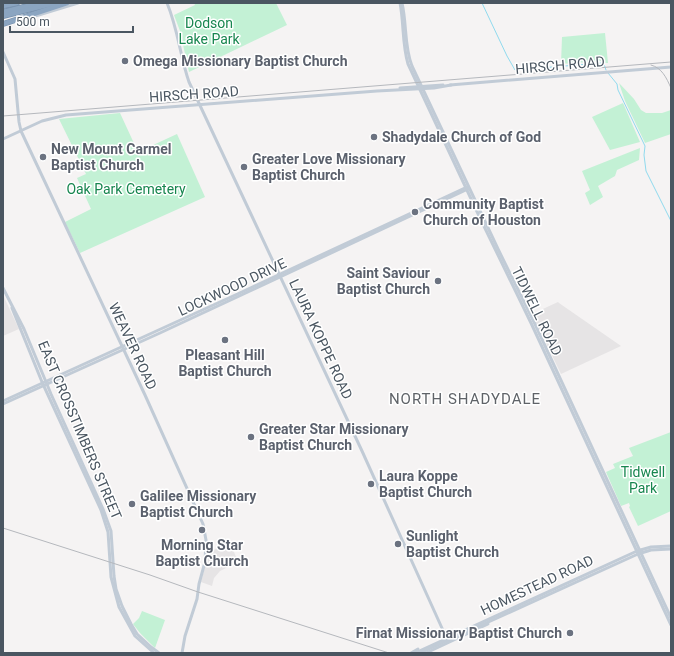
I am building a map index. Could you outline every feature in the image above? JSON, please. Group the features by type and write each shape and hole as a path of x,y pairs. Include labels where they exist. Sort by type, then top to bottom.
{"highway":[{"path":"3,6 17,3"},
{"path":"3,12 40,3"},
{"path":"3,16 55,3"},
{"path":"3,24 67,3"}],"main road":[{"path":"3,24 78,3"},
{"name":"LAURA KOPPE ROAD","path":"167,3 177,29 187,76 448,638"},
{"name":"TIDWELL ROAD","path":"401,3 408,64 421,87 671,618"},
{"name":"WEAVER ROAD","path":"3,52 15,79 21,131 199,514 206,540 205,562 198,584 197,599 185,636 182,653"},
{"name":"HIRSCH ROAD","path":"3,139 42,121 66,115 671,67"},
{"name":"LOCKWOOD DRIVE","path":"3,403 468,188"},
{"name":"EAST CROSSTIMBERS STREET","path":"3,288 24,329 44,384 100,510 108,532 111,577 120,607 135,636 154,653"},
{"name":"EAST CROSSTIMBERS STREET","path":"44,384 94,488 111,531 114,576 116,589 122,606 130,624 137,634 159,653"},
{"name":"HOMESTEAD ROAD","path":"498,617 651,547 671,546"},
{"name":"HOMESTEAD ROAD","path":"639,552 671,549"},
{"name":"TIDWELL ROAD","path":"639,552 671,625"},
{"path":"412,653 498,617"},
{"path":"426,653 483,627 498,617"},
{"path":"420,653 448,638"}],"shaded area":[{"path":"3,295 19,329 3,336"},
{"path":"558,302 621,346 561,374 532,314"},
{"path":"230,542 238,562 220,571 214,578 212,586 201,582 209,552"}],"green space":[{"name":"Dodson Lake Park","path":"194,3 276,3 287,25 189,72 180,31 174,15 195,5"},
{"path":"605,33 608,63 601,61 561,64 562,37"},
{"path":"619,83 634,99 641,110 646,113 662,113 671,110 671,134 645,143 625,101"},
{"path":"623,103 640,142 610,150 592,117"},
{"name":"Oak Park Cemetery","path":"120,113 138,152 177,134 205,197 80,253 65,222 91,209 77,178 86,174 59,119"},
{"path":"640,148 639,160 617,170 615,176 598,186 603,197 590,205 585,193 590,190 582,171"},
{"name":"Tidwell Park","path":"671,432 671,511 638,526 629,507 629,503 621,506 606,472 615,468 613,464 633,456 629,448"},
{"path":"142,611 165,620 155,648 133,624 139,618"}],"waterway":[{"path":"482,3 515,70 602,63 604,64 606,70"},
{"path":"608,73 617,84 618,90 645,146 644,155 646,171 671,221"}],"railway":[{"path":"3,116 671,62"},
{"path":"651,65 655,66 661,71 671,88"},
{"path":"3,528 389,653"}],"place":[{"name":"Omega Missionary Baptist Church","path":"125,61"},
{"name":"Shadydale Church of God","path":"374,137"},
{"name":"New Mount Carmel Baptist Church","path":"43,157"},
{"name":"Greater Love Missionary Baptist Church","path":"244,167"},
{"name":"Community Baptist Church of Houston","path":"415,212"},
{"name":"Saint Saviour Baptist Church","path":"438,281"},
{"name":"Pleasant Hill Baptist Church","path":"225,340"},
{"name":"Greater Star Missionary Baptist Church","path":"251,437"},
{"name":"Laura Koppe Baptist Church","path":"371,484"},
{"name":"Galilee Missionary Baptist Church","path":"132,504"},
{"name":"Morning Star Baptist Church","path":"202,530"},
{"name":"Sunlight Baptist Church","path":"398,544"},
{"name":"Firnat Missionary Baptist Church","path":"570,633"}],"district":[{"name":"NORTH SHADYDALE","path":"465,399"}]}
